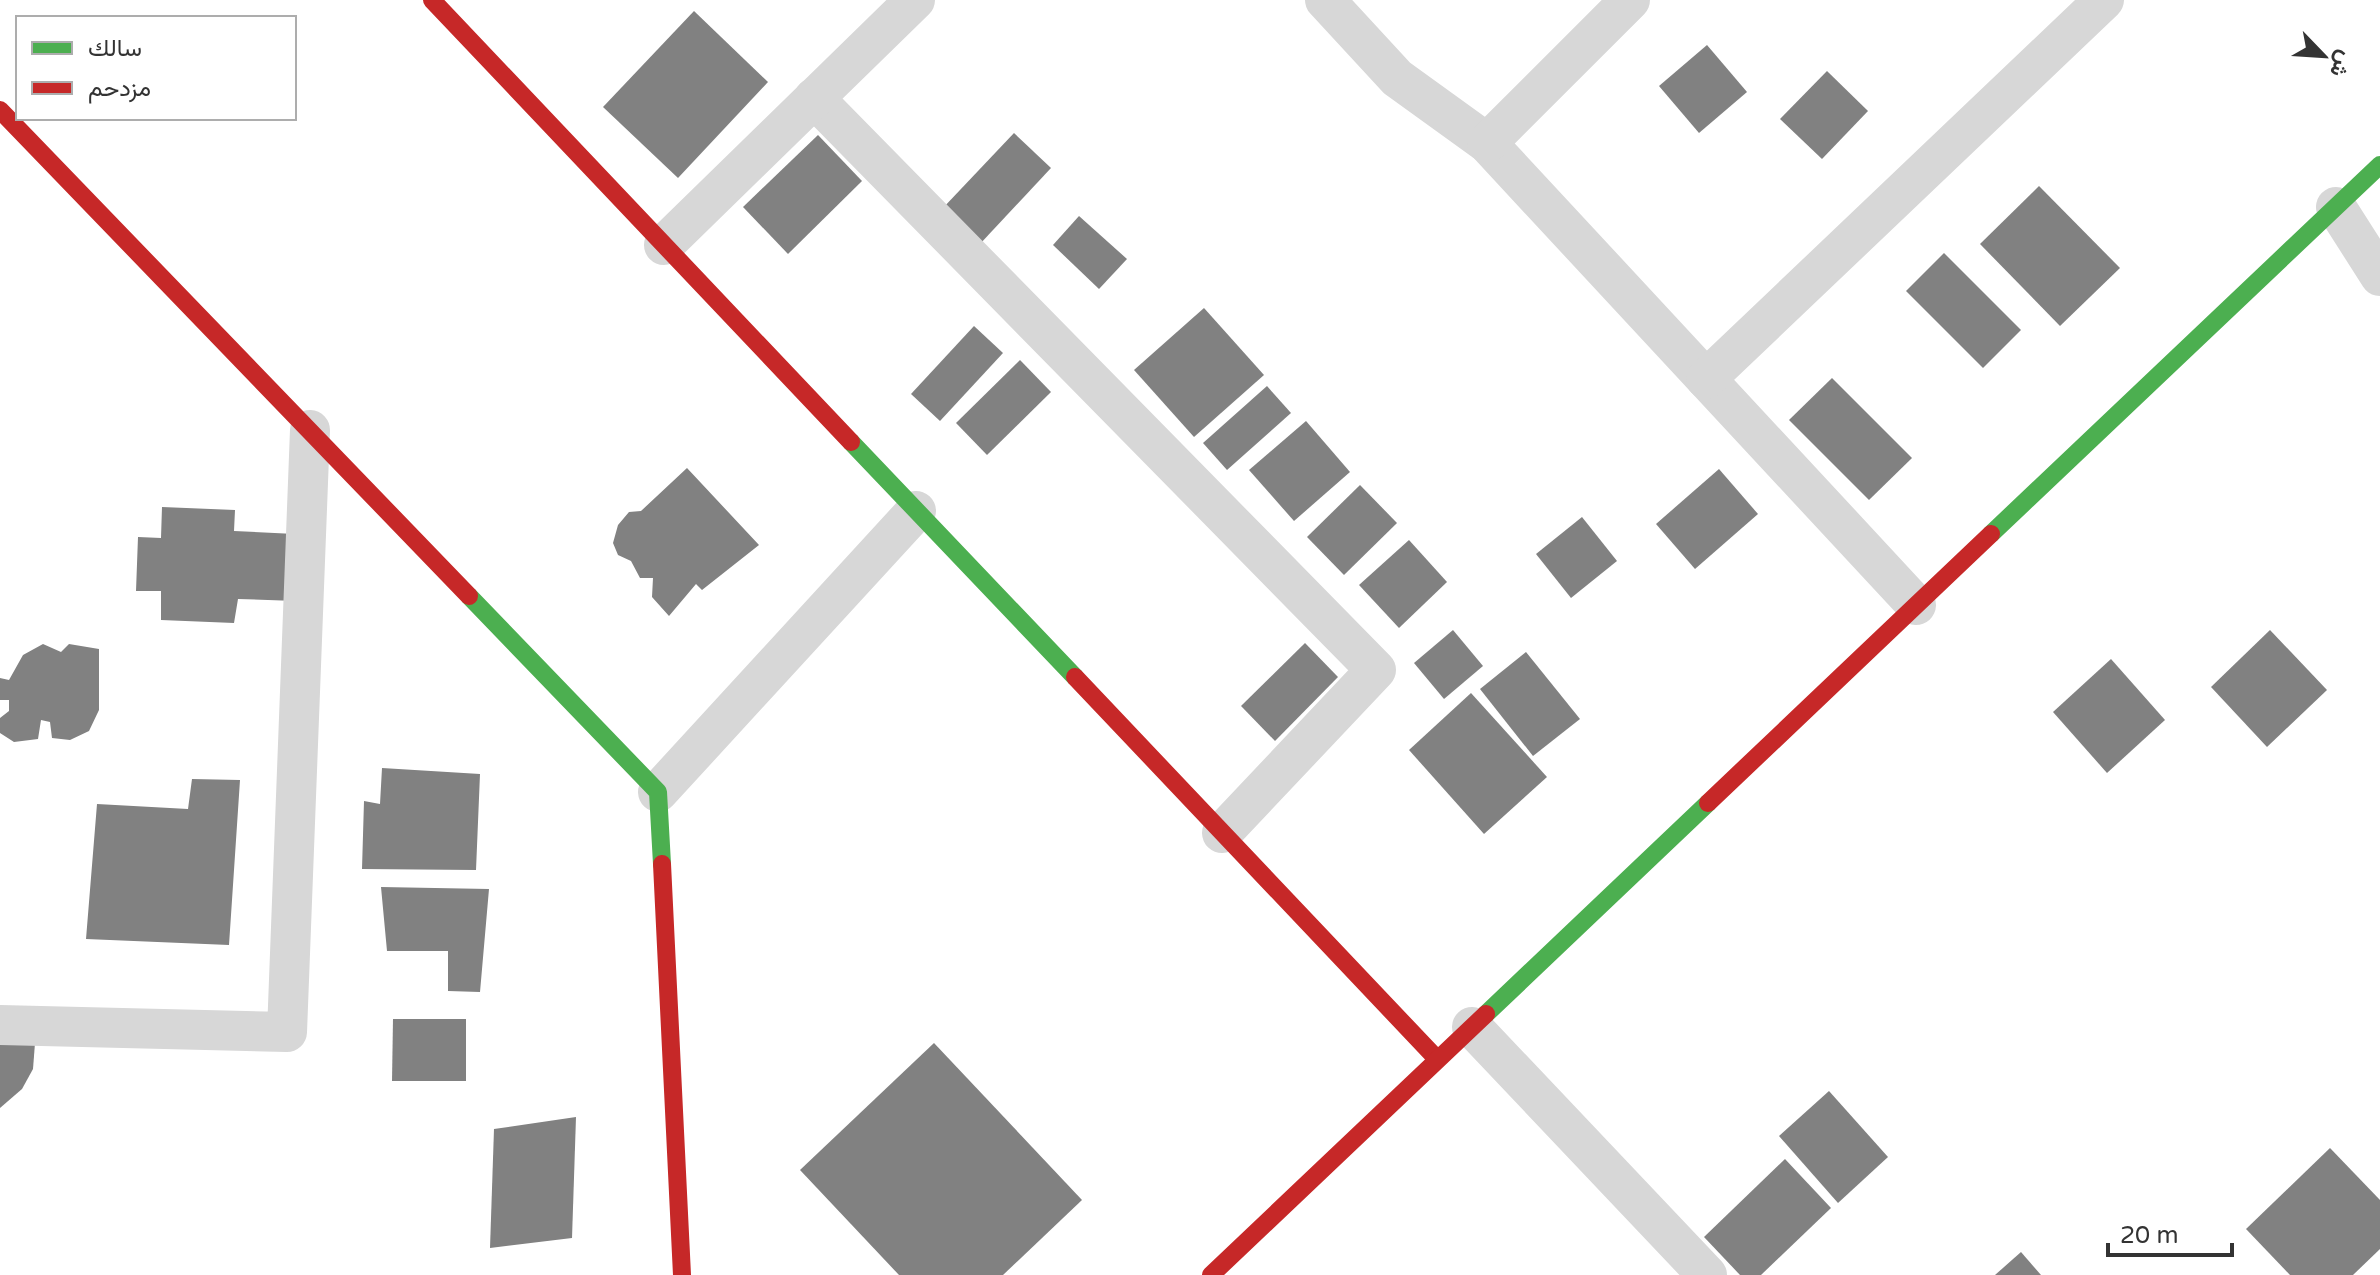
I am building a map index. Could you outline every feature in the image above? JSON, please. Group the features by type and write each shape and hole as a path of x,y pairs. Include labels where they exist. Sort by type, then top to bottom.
{"street":[{"path":"432,0 1437,1059"},
{"path":"664,245 915,0"},
{"path":"1325,0 1397,78 1487,143 1916,605"},
{"path":"1487,143 1630,0"},
{"path":"1706,379 2104,0"},
{"path":"814,98 1376,670 1222,833"},
{"path":"0,110 658,792 682,1275"},
{"path":"1211,1275 2380,165"},
{"path":"2336,207 2380,276"},
{"path":"0,1025 287,1032 310,430"},
{"path":"658,792 916,511"},
{"path":"1472,1027 1707,1275"}],"building":[{"path":"694,11 768,82 678,178 603,107"},
{"path":"1707,45 1747,92 1699,133 1659,86"},
{"path":"1827,71 1868,111 1822,159 1780,119"},
{"path":"1014,133 1051,168 979,245 942,209"},
{"path":"818,135 862,181 788,254 743,207"},
{"path":"2039,186 2120,268 2060,326 1980,244"},
{"path":"1079,216 1127,259 1099,289 1053,245"},
{"path":"1944,253 2021,330 1983,368 1906,291"},
{"path":"1204,308 1264,375 1194,437 1134,370"},
{"path":"974,326 1003,353 940,421 911,394"},
{"path":"1020,360 1051,392 987,455 956,423"},
{"path":"1832,378 1912,458 1869,500 1789,420"},
{"path":"1267,386 1291,413 1227,470 1203,443"},
{"path":"1306,421 1350,472 1294,521 1249,470"},
{"path":"687,468 759,545 702,590 696,584 669,616 652,597 653,578 640,578 631,561 618,555 613,543 618,525 629,512 641,511"},
{"path":"1719,469 1758,514 1695,569 1656,524"},
{"path":"1360,485 1397,523 1344,575 1307,537"},
{"path":"162,507 235,510 234,531 295,534 296,601 238,599 234,623 161,620 161,591 136,591 138,537 161,538"},
{"path":"1582,517 1617,561 1571,598 1536,554"},
{"path":"1409,540 1447,582 1399,628 1359,585"},
{"path":"1453,630 1483,666 1444,699 1414,663"},
{"path":"2270,630 2327,690 2267,747 2211,687"},
{"path":"1305,643 1338,677 1275,741 1241,706"},
{"path":"43,644 61,652 69,644 99,649 99,710 89,731 70,740 52,738 50,722 41,720 38,739 14,742 0,733 0,718 9,711 9,700 0,700 0,678 9,680 23,655"},
{"path":"1526,652 1580,719 1533,756 1480,689"},
{"path":"2111,659 2165,720 2107,773 2053,712"},
{"path":"1471,693 1547,777 1484,834 1409,750"},
{"path":"382,768 480,774 476,870 362,869 364,801 380,804"},
{"path":"192,779 240,780 229,945 86,939 97,804 188,809"},
{"path":"381,887 489,889 480,992 448,991 448,951 387,951"},
{"path":"393,1019 466,1019 466,1081 392,1081"},
{"path":"35,1043 33,1069 22,1089 0,1108 0,1044"},
{"path":"934,1043 1082,1200 1003,1275 899,1275 800,1170"},
{"path":"1829,1091 1888,1157 1838,1203 1779,1136"},
{"path":"576,1117 572,1238 490,1248 494,1129"},
{"path":"2330,1148 2380,1200 2380,1249 2353,1275 2290,1275 2246,1229"},
{"path":"1785,1159 1831,1208 1761,1275 1740,1275 1704,1237"},
{"path":"2021,1252 2041,1275 1995,1275"}],"traffic: fast":[{"path":"1991,534 2380,165"},
{"path":"851,442 1075,677"},
{"path":"469,596 658,792 662,864"},
{"path":"1486,1014 1708,803"}],"traffic: jam":[{"path":"432,0 851,442"},
{"path":"0,110 469,596"},
{"path":"1708,803 1991,534"},
{"path":"1075,677 1437,1059"},
{"path":"662,864 682,1275"},
{"path":"1211,1275 1486,1014"}]}
